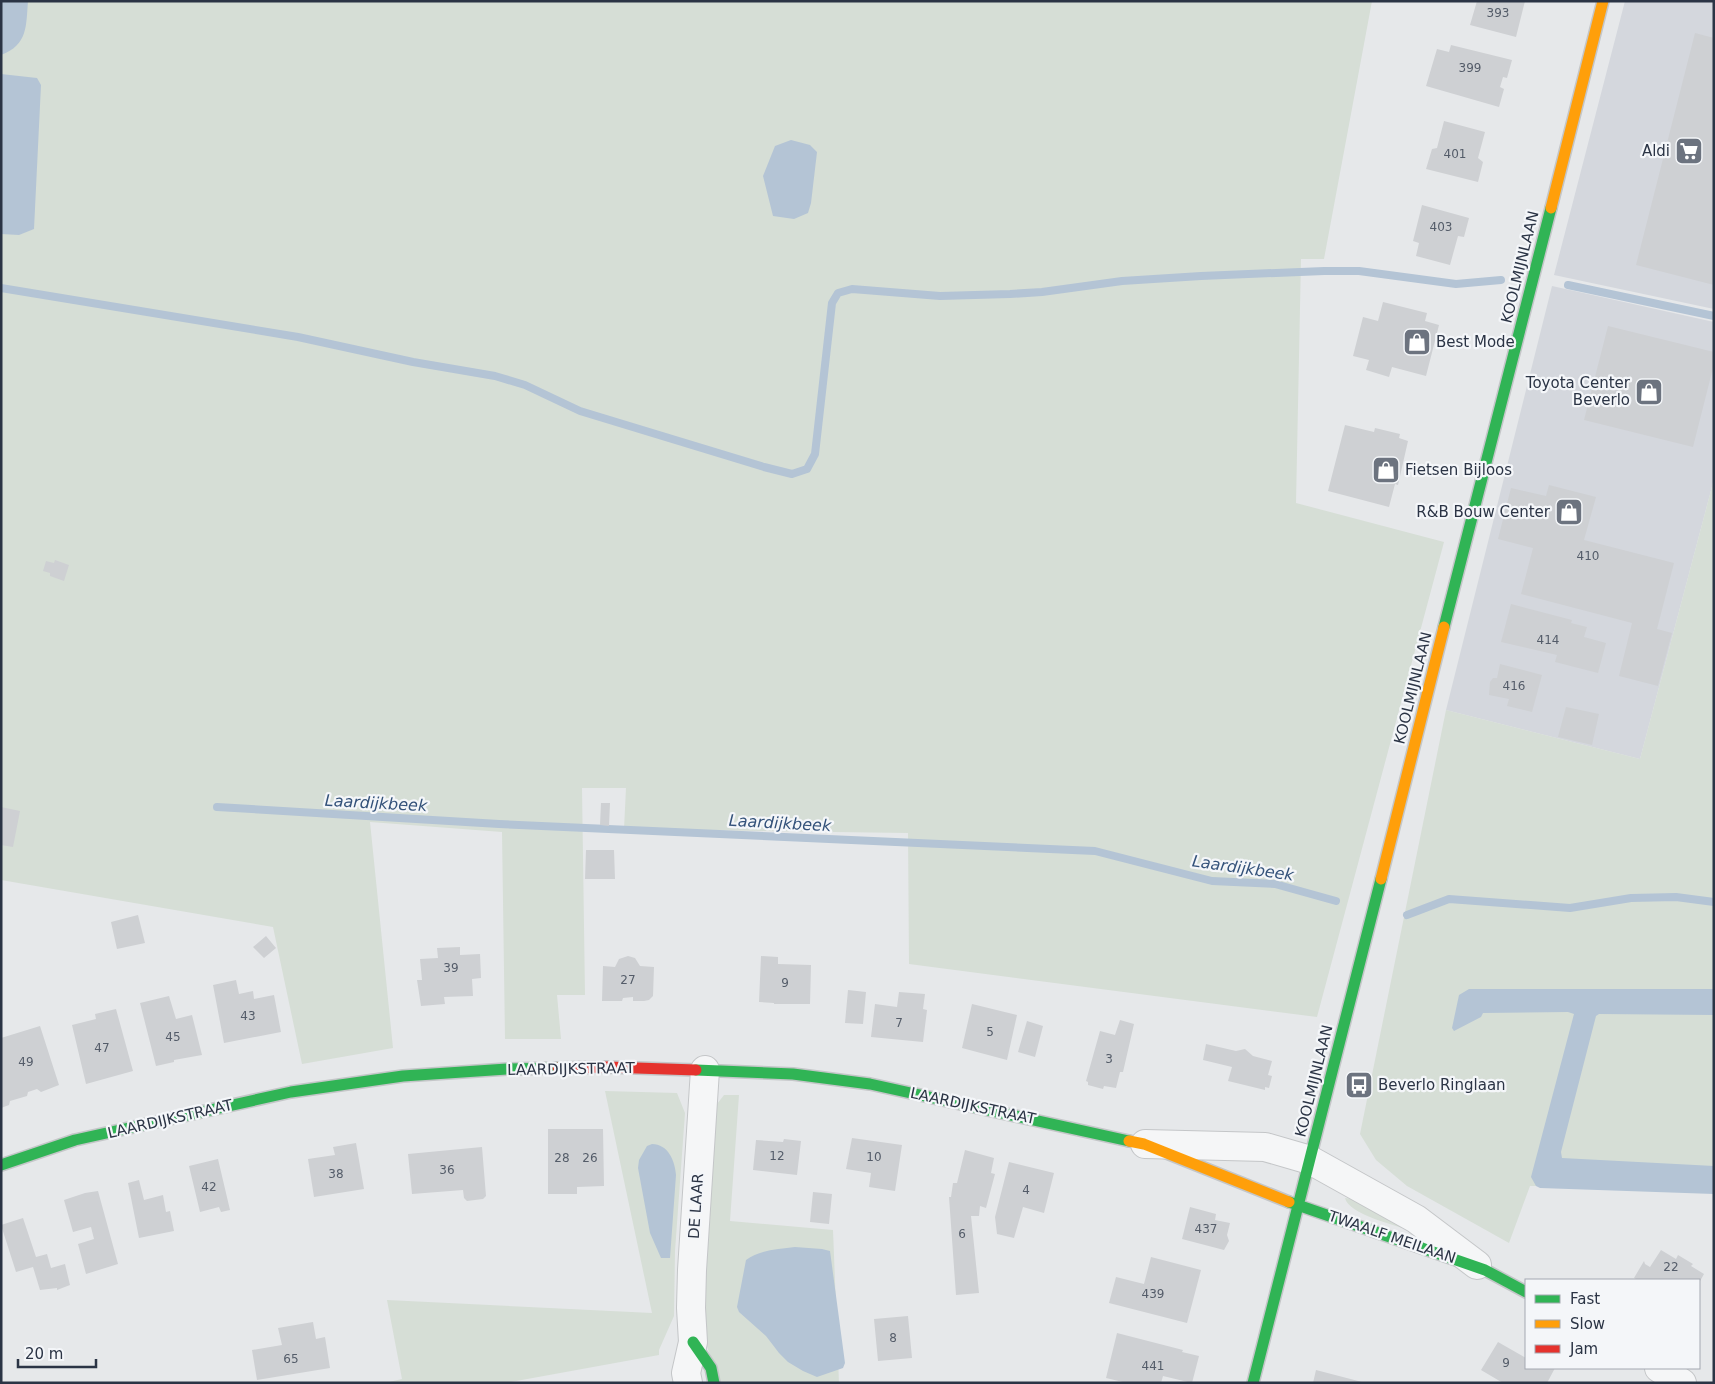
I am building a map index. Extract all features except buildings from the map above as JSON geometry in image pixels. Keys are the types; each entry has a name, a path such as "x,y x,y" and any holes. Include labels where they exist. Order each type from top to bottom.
{"street":[{"name":"KOOLMIJNLAAN","path":"1253,1383 1603,1"},
{"name":"LAARDIJKSTRAAT","path":"1,1165 75,1140 282,1094 403,1076 507,1069 606,1067 705,1070 793,1074 870,1084 1144,1144 1273,1197 1298,1205"},
{"name":"DE LAAR","path":"688,1383 686,1373 693,1342 691,1308 692,1270 705,1070"},
{"name":"LAARDIJKSTRAAT","path":"1144,1144 1265,1147 1310,1160"},
{"name":"TWAALF MEILAAN","path":"1310,1160 1416,1219 1485,1270 1525,1291"},
{"name":"TWAALF MEILAAN","path":"1298,1205 1485,1270"},
{"path":"693,1342 712,1368 714,1383"},
{"path":"1661,1369 1682,1383"}],"shaded area":[{"path":"1,1 1372,1 1324,259 1301,259 1296,503 1444,542 1317,1017 909,964 908,833 624,829 626,788 582,788 585,995 557,995 561,1039 505,1039 502,832 370,822 393,1048 302,1064 273,927 1,880"},
{"path":"1625,1 1714,1 1714,309 1554,275"},
{"path":"1552,286 1714,322 1714,479 1640,759 1446,710"},
{"path":"1714,479 1714,1186 1530,1186 1509,1243 1407,1186 1376,1160 1360,1134 1446,710 1640,759"},
{"path":"605,1091 677,1093 685,1113 675,1251 674,1316 659,1350 659,1355 505,1383 389,1382 402,1379 387,1300 652,1313"},
{"path":"724,1095 739,1095 730,1221 833,1230 839,1383 720,1383 705,1341 703,1305 715,1111 717,1104"},
{"path":"1345,1198 1359,1200 1413,1231 1385,1223 1364,1214 1348,1204"}],"water":[{"path":"1,1 28,1 26,26 21,40 10,51 1,55"},
{"path":"1,74 37,78 41,85 34,229 19,235 1,234"},
{"path":"791,140 810,145 817,152 811,203 808,213 794,219 773,216 763,176 775,146"},
{"path":"1469,989 1714,989 1714,1015 1599,1014 1596,1016 1561,1152 1562,1158 1714,1166 1714,1194 1540,1188 1536,1186 1531,1177 1574,1014 1568,1012 1483,1013 1481,1017 1454,1031 1452,1028 1459,995"},
{"path":"652,1144 662,1147 670,1154 676,1175 670,1258 661,1258 650,1233 638,1168 639,1160 647,1146"},
{"path":"795,1247 830,1251 845,1363 843,1368 817,1377 788,1362 766,1336 739,1312 737,1307 746,1260 763,1252"}],"waterway":[{"path":"1,288 298,337 413,362 495,376 525,385 580,411 792,474 807,469 815,454 832,303 838,293 852,289 940,296 1010,294 1042,292 1122,281 1324,271 1359,271 1456,284 1501,280"},
{"path":"1568,285 1714,316"},
{"name":"Laardijkbeek","path":"217,807 499,824 1095,851 1212,881 1275,884 1336,901"},
{"name":"Laardijkbeek","path":"1407,915 1449,899 1570,908 1631,898 1676,897 1714,902"}],"traffic: fast":[{"path":"1444,627 1551,208"},
{"path":"1253,1383 1381,879"},
{"path":"1,1165 75,1140 291,1092 403,1076 507,1069 558,1068"},
{"path":"696,1070 793,1074 870,1084 1129,1141"},
{"path":"1289,1202 1485,1270 1525,1291"},
{"path":"693,1342 711,1368 714,1383"}],"traffic: slow":[{"path":"1551,208 1603,1"},
{"path":"1381,879 1444,627"},
{"path":"1129,1141 1144,1144 1289,1202"}],"traffic: jam":[{"path":"558,1068 607,1067 696,1070"}],"place":[{"name":"Aldi","path":"1689,151"},
{"name":"Best Mode","path":"1417,342"},
{"name":"Toyota Center Beverlo","path":"1649,392"},
{"name":"Fietsen Bijloos","path":"1386,470"},
{"name":"R&B Bouw Center","path":"1569,512"},
{"name":"Beverlo Ringlaan","path":"1359,1085"}]}
